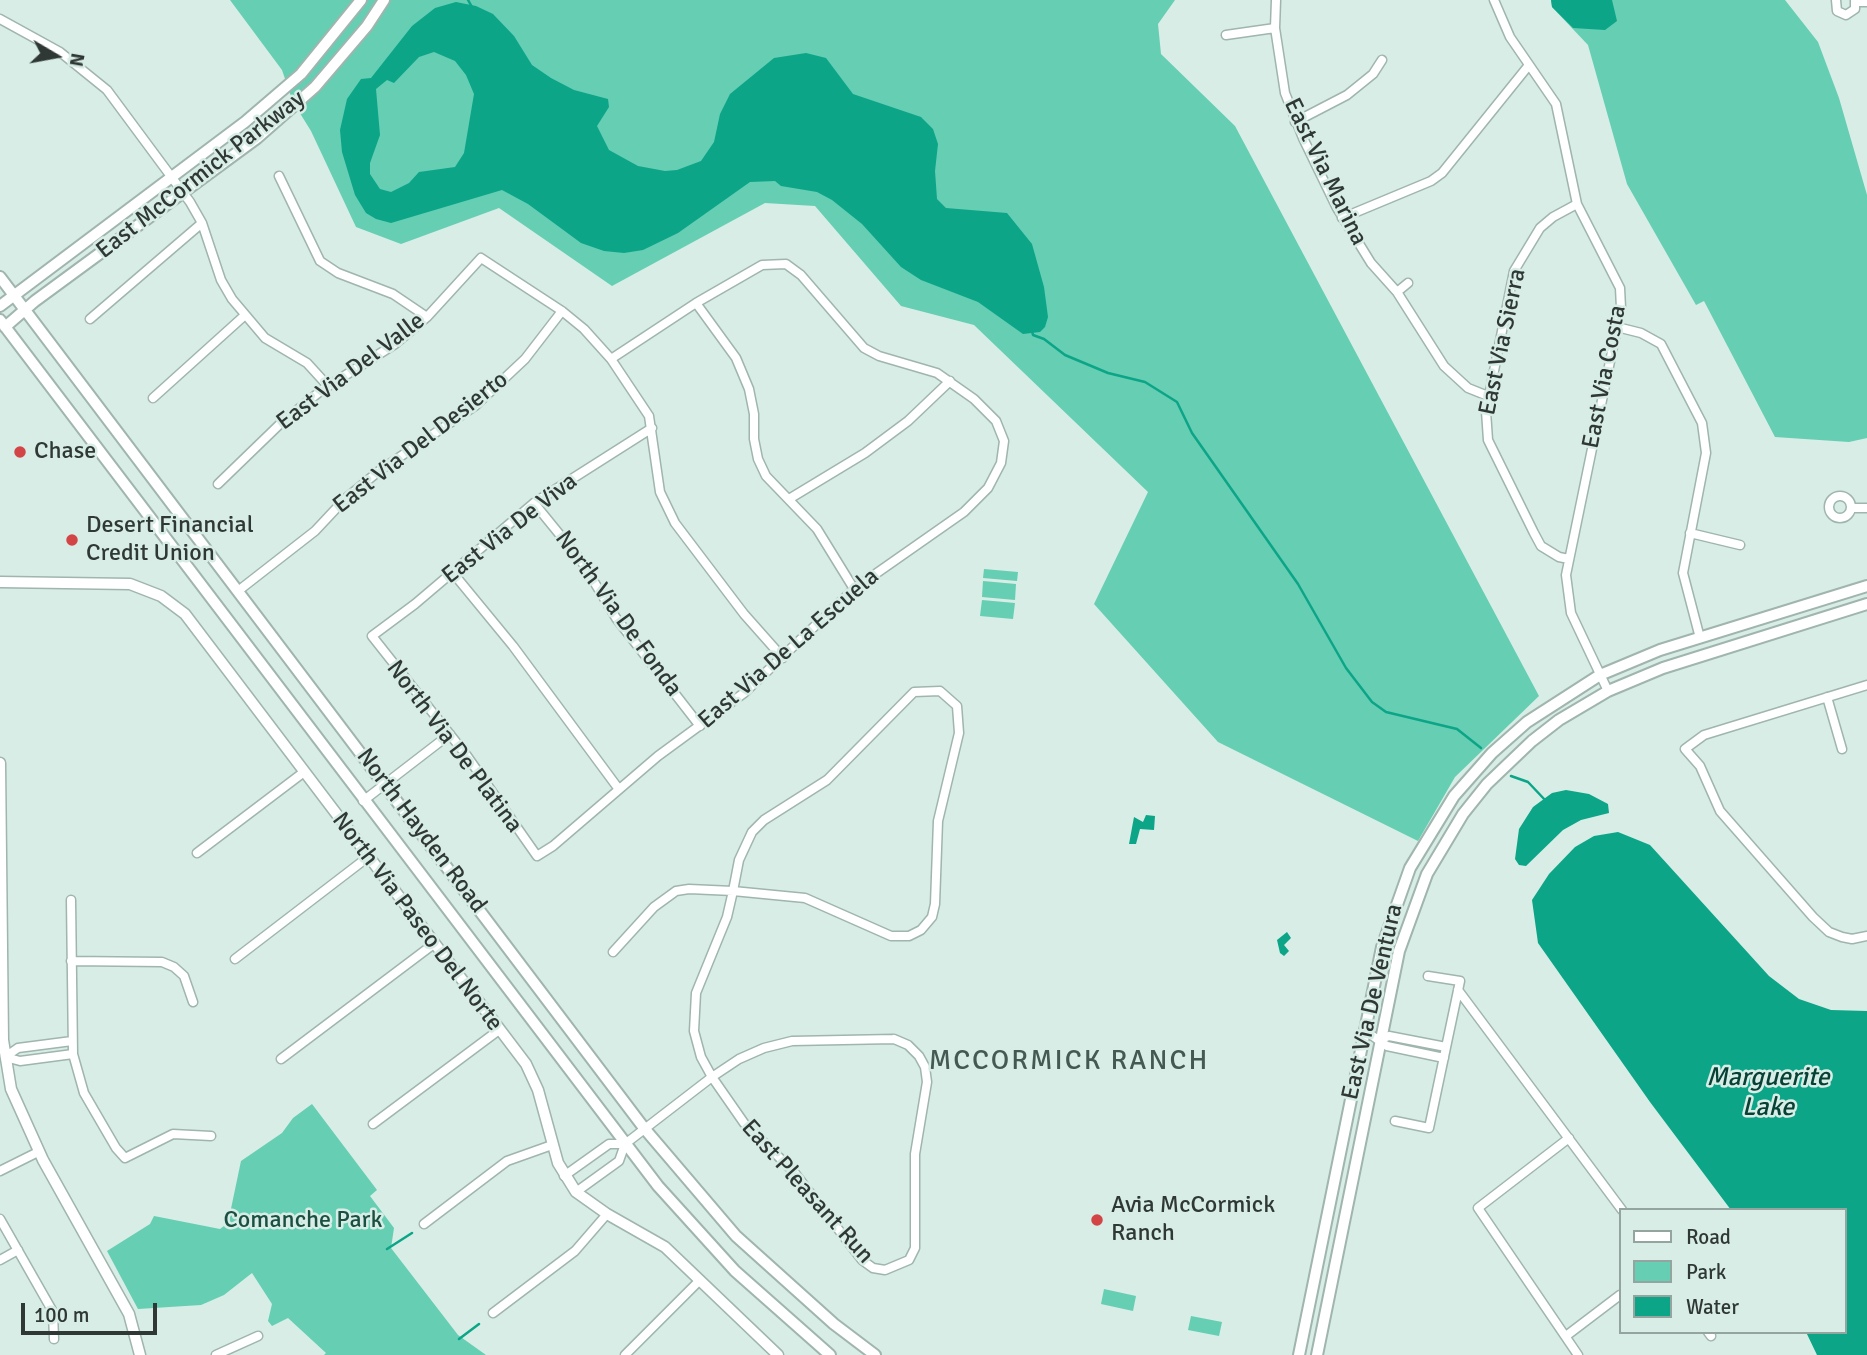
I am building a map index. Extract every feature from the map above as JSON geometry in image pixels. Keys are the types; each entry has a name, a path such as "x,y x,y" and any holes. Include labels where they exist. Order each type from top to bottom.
{"main road":[{"name":"East McCormick Parkway","path":"0,306 244,122 301,74 361,0"},
{"name":"East McCormick Parkway","path":"2,326 257,138 315,87 367,26 384,0"},
{"name":"North Hayden Road","path":"0,277 644,1128 736,1236 834,1324 875,1355"},
{"name":"North Hayden Road","path":"2,326 625,1144 695,1231 768,1303 830,1355"},
{"name":"East Via De Ventura","path":"1298,1355 1382,947 1410,868 1438,819 1467,780 1503,743 1546,708 1601,675 1700,638 1867,586"},
{"name":"East Via De Ventura","path":"1317,1355 1381,1039 1411,911 1432,865 1453,830 1487,785 1532,740 1572,711 1608,691 1664,668 1867,604"}],"street":[{"name":"East Via Marina","path":"1276,0 1275,28 1285,93 1342,218 1371,263 1397,292 1444,366 1468,388 1488,396"},
{"name":"East Via Costa","path":"1494,0 1510,37 1556,104 1577,204 1620,288 1617,327 1569,559 1566,594 1571,613 1608,691"},
{"path":"1836,0 1836,8 1843,15 1852,12 1855,1 1867,2"},
{"path":"0,19 60,52 107,90 184,193 202,223 221,280 244,316 265,338 307,363 328,386"},
{"path":"1226,35 1275,28"},
{"path":"1296,122 1347,95 1373,74 1382,60"},
{"path":"1342,218 1431,181 1442,173 1530,65"},
{"path":"279,176 320,261 338,273 393,294 428,317"},
{"name":"East Via Sierra","path":"1569,559 1552,554 1541,546 1510,486 1488,440 1488,396 1514,271 1540,228 1553,217 1577,204"},
{"path":"90,319 202,223"},
{"name":"East Via Del Valle","path":"218,484 281,424 328,386 395,344 428,317 481,258 562,312"},
{"path":"611,359 696,303 762,265 786,264 801,275 864,348 879,356 937,373 950,381 908,421 865,453 789,499"},
{"path":"1397,292 1408,283"},
{"path":"696,303 736,358 749,389 758,459 766,476 817,529 854,589"},
{"path":"562,312 584,329 611,359 643,403 652,428 660,492 675,523 744,614 783,658"},
{"name":"East Via Del Desierto","path":"238,591 315,531 345,499 379,471 475,406 525,359 562,312"},
{"path":"153,398 244,316"},
{"path":"1617,327 1641,333 1661,344 1702,423 1706,453 1683,573 1700,638"},
{"name":"East Via De La Escuela","path":"537,856 554,846 618,789 783,658 854,589 964,512 988,488 1001,463 1004,441 996,421 950,381"},
{"name":"East Via De Viva","path":"372,636 453,573 534,503 652,428"},
{"name":"North Via De Fonda","path":"534,503 582,562 616,618 700,726"},
{"path":"1851,508 1867,508"},
{"path":"1690,533 1740,545"},
{"path":"453,573 513,646 618,789"},
{"name":"North Via Paseo Del Norte","path":"0,582 130,584 169,600 185,614 435,943 533,1077 552,1145 564,1176 576,1192 607,1214 666,1248 778,1355"},
{"name":"North Via De Platina","path":"372,636 450,734 537,856"},
{"path":"1864,937 1842,937 1829,932 1813,917 1720,811 1700,766 1685,749 1704,735 1867,685"},
{"name":"East Pleasant Run","path":"576,1192 619,1161 625,1144 644,1128 712,1077 739,1059 764,1048 792,1041 885,1039 908,1045 925,1068 927,1082 915,1154 915,1248 909,1260 895,1269 885,1270 873,1268 862,1259 794,1172 744,1124 712,1077 697,1045 694,1012 700,979 722,929 733,891 743,845 764,820 827,780 914,692 931,690 949,696 957,706 961,722 938,821 935,904 932,917 921,930 909,936 891,936 805,898 733,891 676,891 654,906 612,952"},
{"path":"1826,697 1842,749"},
{"path":"363,801 450,734"},
{"path":"0,763 1,942 5,1057 11,1088 38,1152 129,1314 140,1355"},
{"path":"197,853 304,772"},
{"path":"235,959 368,857"},
{"path":"71,900 72,1041 73,1054 85,1093 125,1158 173,1134 211,1136"},
{"path":"281,1059 435,943"},
{"path":"71,961 162,962 174,967 184,976 193,1002"},
{"path":"1395,1121 1429,1128 1460,981 1428,976"},
{"path":"1458,990 1621,1208"},
{"path":"373,1124 499,1030"},
{"path":"1364,1030 1381,1039 1387,1046 1444,1058"},
{"path":"1381,1039 1389,1036 1446,1047"},
{"path":"5,1057 18,1048 72,1041"},
{"path":"5,1057 20,1061 73,1054"},
{"path":"1569,1138 1478,1208 1578,1355"},
{"name":"East Pleasant Run","path":"564,1176 609,1143 625,1144"},
{"path":"424,1224 508,1161 552,1145"},
{"path":"0,1171 38,1152"},
{"path":"493,1313 575,1251 607,1214"},
{"path":"0,1219 53,1312 54,1339"},
{"path":"0,1260 18,1250"},
{"path":"625,1355 700,1280"},
{"path":"1566,1336 1618,1297"},
{"path":"216,1355 258,1336"}],"green space":[{"path":"230,0 1175,0 1158,24 1161,54 1235,126 1539,696 1455,777 1418,841 1218,742 1094,604 1148,492 974,325 901,306 815,206 765,203 612,286 499,208 401,244 356,227 311,131 293,102 282,70"},
{"path":"1551,0 1785,0 1818,42 1839,98 1867,195 1867,438 1849,442 1775,437 1704,301 1696,305 1627,184 1588,45 1552,7"},
{"path":"984,569 1018,572 1017,581 983,578"},
{"path":"983,581 1016,584 1015,600 982,597"},
{"path":"982,600 1015,603 1013,619 980,616"},
{"name":"Comanche Park","path":"312,1104 377,1190 370,1196 394,1228 391,1248 458,1335 486,1355 324,1355 326,1353 288,1318 272,1326 268,1321 272,1304 252,1273 224,1295 201,1305 138,1309 107,1251 150,1224 154,1216 220,1229 228,1223 241,1161 282,1133 293,1118"},
{"path":"1104,1289 1136,1296 1133,1311 1101,1304"},
{"path":"1191,1316 1222,1322 1219,1336 1188,1330"}],"water":[{"path":"1551,0 1612,0 1617,21 1605,30 1573,28 1552,7"},
{"path":"456,2 476,6 493,14 514,36 532,65 574,90 608,99 609,107 597,126 609,150 638,166 665,171 677,170 701,161 714,142 720,114 730,94 774,58 806,53 826,58 853,94 921,117 933,129 938,144 935,171 937,199 946,208 1007,213 1032,244 1044,287 1048,317 1045,327 1040,332 1023,334 978,302 921,280 901,267 862,224 832,200 817,192 781,186 775,181 750,182 678,233 643,250 624,253 604,251 581,243 528,204 502,190 391,223 376,219 366,213 355,195 342,152 340,130 347,99 361,79 371,78 412,26 435,8","holes":["434,52 455,61 466,75 474,94 464,153 455,167 419,172 409,183 391,192 380,189 370,174 370,163 380,135 376,89 387,80 394,83 419,57"]},
{"path":"1566,790 1589,794 1608,804 1609,813 1581,820 1563,830 1526,866 1519,865 1515,859 1519,829 1533,807 1552,793"},
{"path":"1146,815 1155,816 1154,830 1140,829 1136,844 1129,844 1134,817 1143,822"},
{"name":"Marguerite Lake","path":"1618,832 1650,845 1769,976 1799,999 1831,1010 1867,1011 1867,1355 1817,1355 1807,1334 1846,1334 1846,1208 1730,1208 1650,1102 1538,943 1532,900 1549,874 1575,847 1594,836"},
{"path":"1287,932 1291,938 1284,945 1289,951 1284,956 1280,953 1277,940"}],"waterway":[{"path":"468,0 472,7"},
{"path":"1032,331 1033,335 1044,339 1065,355 1108,373 1145,382 1177,402 1192,433 1298,584 1346,668 1372,702 1386,712 1457,729 1481,748"},
{"path":"1511,776 1528,782 1546,801"},
{"path":"387,1249 412,1233"},
{"path":"459,1339 479,1324"}],"place":[{"name":"Chase","path":"20,452"},
{"name":"Desert Financial Credit Union","path":"72,540"},
{"name":"Avia McCormick Ranch","path":"1097,1220"}],"district":[{"name":"MCCORMICK RANCH","path":"1069,1062"}]}
